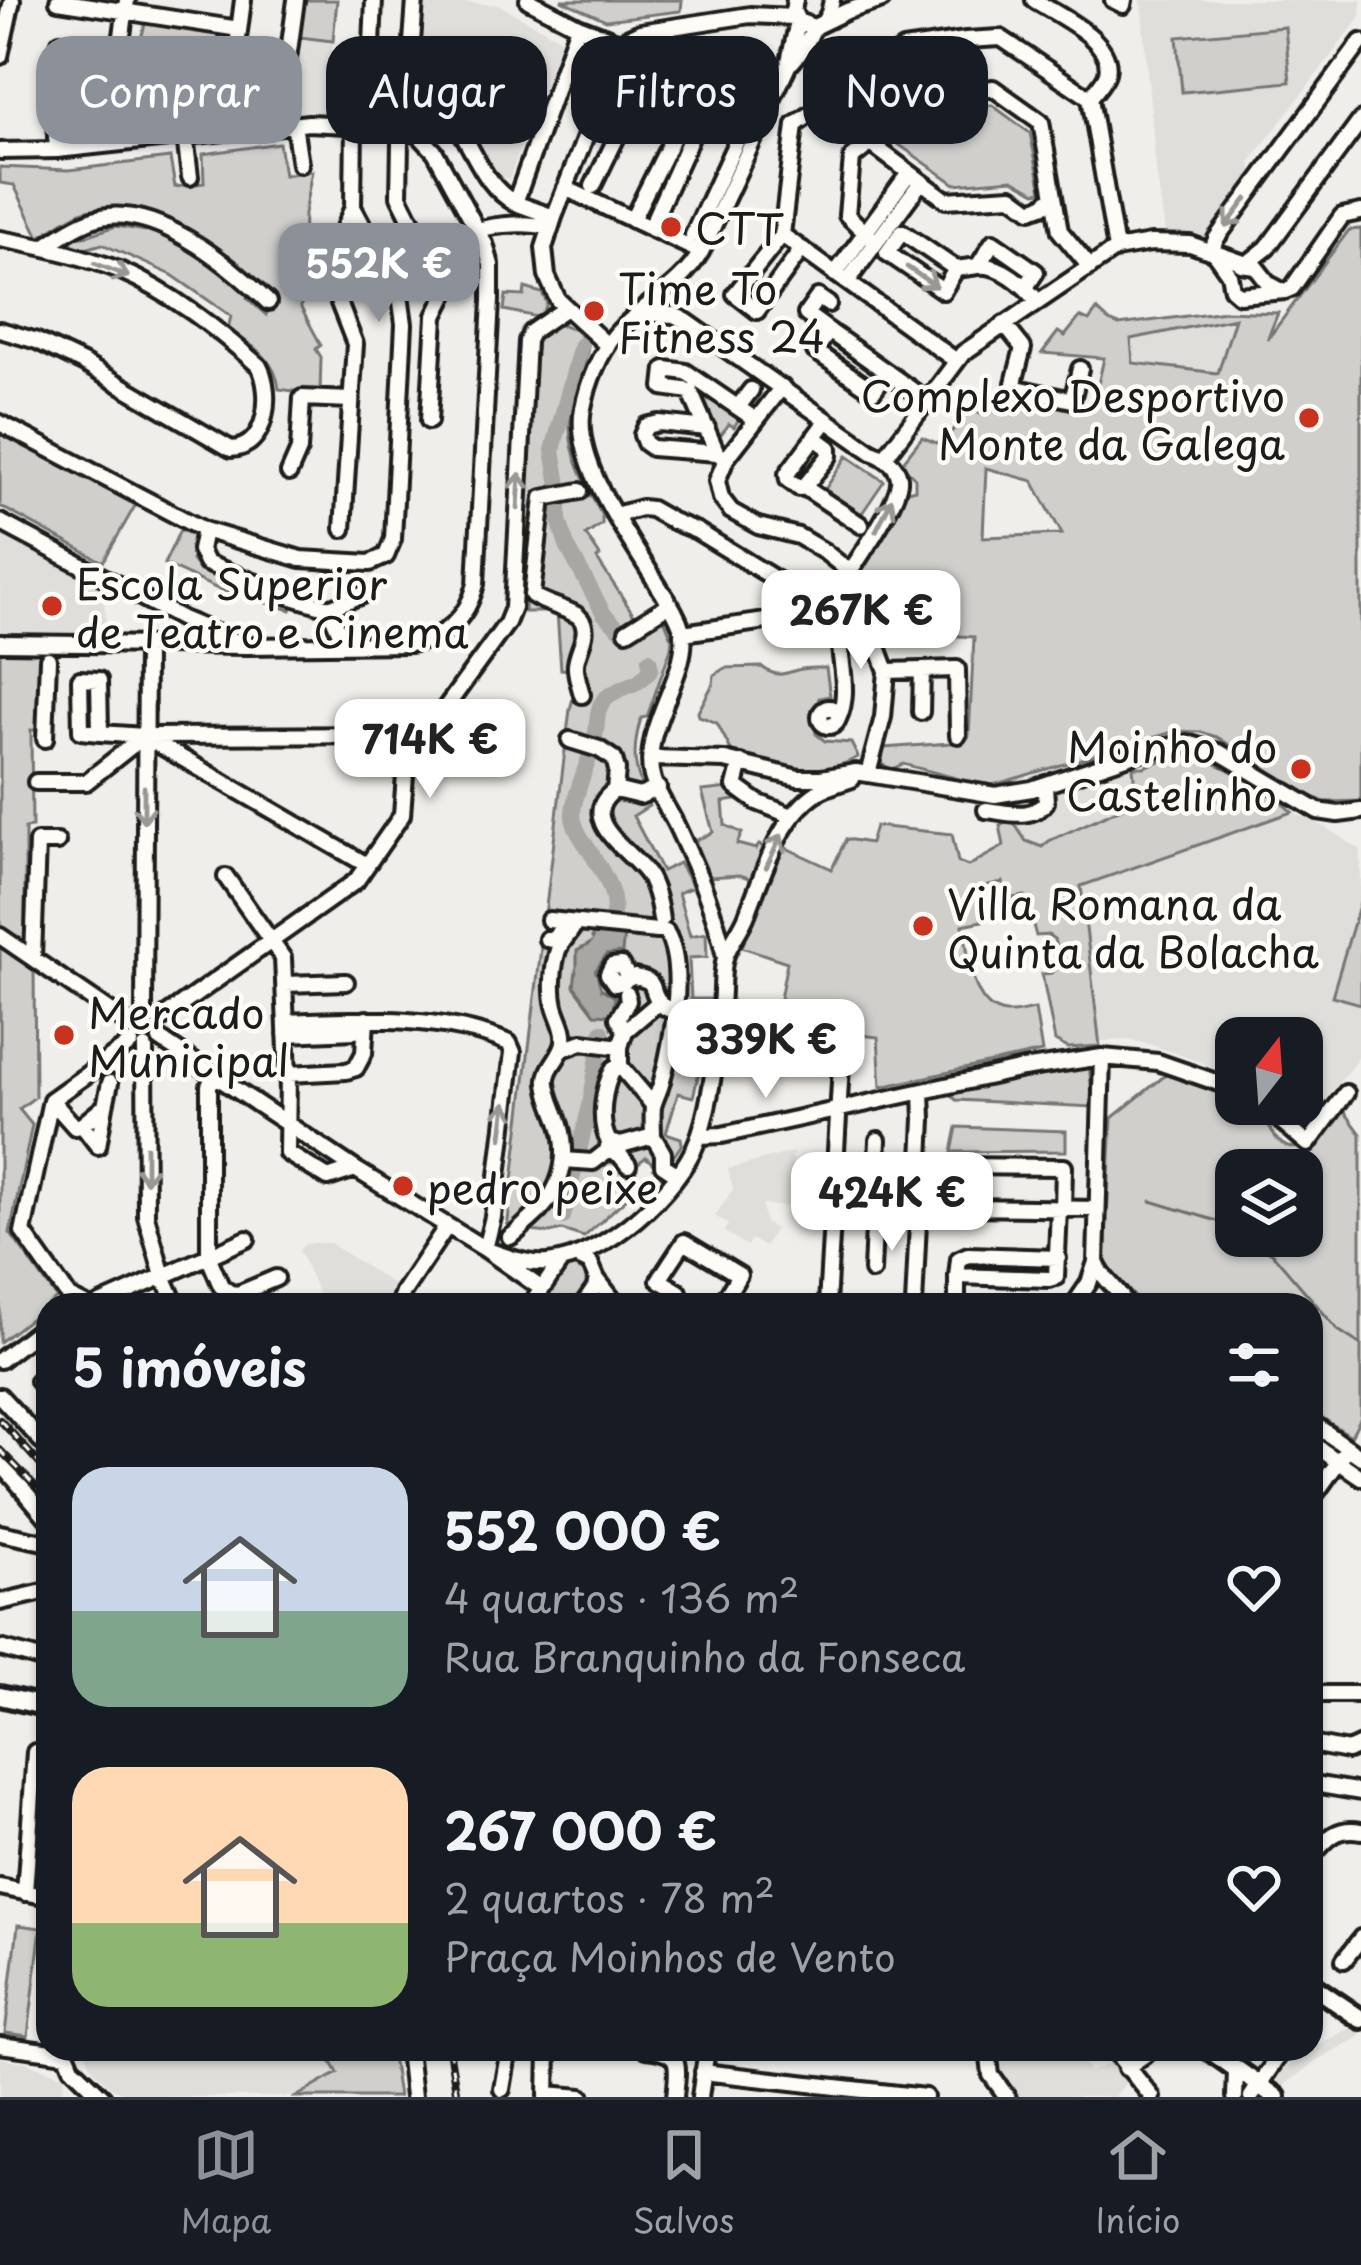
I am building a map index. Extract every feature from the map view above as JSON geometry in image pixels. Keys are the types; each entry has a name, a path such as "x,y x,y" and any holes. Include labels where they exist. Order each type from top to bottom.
{"main road":[{"path":"0,1696 36,1704"},
{"path":"0,1707 36,1715"},
{"path":"1323,1999 1361,2020"},
{"path":"1223,2061 1255,2091 1276,2097"}],"street":[{"path":"0,56 12,0"},
{"path":"238,36 243,0"},
{"path":"293,36 296,0"},
{"path":"372,36 374,0"},
{"path":"415,0 411,92 449,113 499,194 552,222"},
{"path":"528,0 604,36"},
{"path":"631,36 749,15 791,0 796,19 788,66 779,86"},
{"path":"749,15 796,19 847,11 876,0"},
{"path":"1034,0 1054,5 1099,42 1106,56 1107,75 1090,98 1116,249"},
{"path":"1114,0 1123,4 1124,0"},
{"path":"58,1 126,5 239,29"},
{"path":"122,36 126,5"},
{"path":"788,66 825,12"},
{"path":"514,203 578,26"},
{"path":"802,249 757,311 735,294 782,235 795,125 903,50 1001,38 1090,98"},
{"path":"1212,250 1361,42"},
{"path":"485,1250 548,1263 584,1252 619,1233 678,1175 700,1136 720,1017 725,957 710,897 653,779 655,730 684,650 683,633 615,515 586,457 581,435 586,396 608,345 681,280 701,252 757,97 754,89 673,51 658,52 593,186"},
{"path":"632,220 699,85 712,91 650,228"},
{"path":"988,89 1041,122 1060,231"},
{"path":"779,119 795,125"},
{"path":"1253,268 1361,120"},
{"path":"57,144 57,150"},
{"path":"0,151 112,144"},
{"path":"186,144 190,177"},
{"path":"294,144 301,164"},
{"path":"343,529 355,344 335,282 338,238 353,207 354,144"},
{"path":"400,144 399,196 447,292 435,316 429,421"},
{"path":"0,644 409,644 436,638 455,624 472,599 478,570 491,265 482,237 428,144"},
{"path":"582,144 552,222 544,264 554,293 608,345"},
{"path":"692,235 713,209 749,144"},
{"path":"869,144 852,158 847,215 870,238"},
{"path":"871,144 946,200 1012,196 1060,231 1090,267"},
{"path":"915,177 887,253 943,290 956,269"},
{"path":"841,278 915,177"},
{"path":"565,188 701,252"},
{"path":"1031,210 1052,199"},
{"path":"0,423 204,530 292,557 356,563 381,560 393,539 403,312 400,296 353,207"},
{"path":"1253,268 1234,267 1228,281 1234,292 1244,296 1292,288 1342,216 1361,212"},
{"path":"44,247 96,218 137,218 196,245 239,274 268,302"},
{"path":"482,237 491,226 552,222"},
{"path":"870,238 897,227"},
{"path":"897,227 956,269 989,265 1026,287 1038,302"},
{"path":"782,235 955,360"},
{"path":"0,238 119,271 188,308 259,366 266,379 268,396 256,436 240,450 222,446 83,363 0,330"},
{"path":"978,266 993,242 1036,272 1026,287"},
{"path":"885,458 955,360 1116,249 1151,243 1190,244 1253,268 1269,284 1285,291"},
{"path":"1212,250 1229,274"},
{"path":"1253,268 1260,286 1253,294"},
{"path":"681,280 686,321"},
{"path":"828,304 818,297 806,314 926,400"},
{"path":"100,733 408,735 430,729 513,608 527,341 531,332 566,308"},
{"path":"641,313 674,315 686,321 895,467 899,485 850,572"},
{"path":"584,321 623,327"},
{"path":"1004,324 1023,348 1014,383 1017,388 1072,400 1080,369"},
{"path":"829,331 814,351 873,391 886,372"},
{"path":"721,456 690,391 663,387 665,369 686,372 756,420"},
{"path":"782,387 721,456 717,481 731,511 758,526 798,536 850,572 886,671 884,717 868,774"},
{"path":"738,407 751,390"},
{"path":"290,473 299,450 302,398 351,400"},
{"path":"814,437 829,448 829,456 805,487 799,488 787,474 814,437 826,421"},
{"path":"706,428 659,423 646,426 642,435 652,448 721,456"},
{"path":"805,487 861,525"},
{"path":"565,494 543,498 540,504 532,595 577,615 584,625 575,663 582,695"},
{"path":"615,515 646,508 698,531 831,618"},
{"path":"0,522 162,608 247,646"},
{"path":"204,530 200,550 206,563 329,608 362,595"},
{"path":"627,631 670,604"},
{"path":"683,633 831,618 863,607"},
{"path":"329,608 341,644"},
{"path":"144,1010 146,646"},
{"path":"838,718 845,690 840,646"},
{"path":"45,739 48,659"},
{"path":"886,671 957,669 958,735"},
{"path":"921,712 922,670"},
{"path":"161,1019 351,886 402,815 408,735"},
{"path":"36,782 86,782 144,736"},
{"path":"144,736 368,865"},
{"path":"570,740 614,759 615,790"},
{"path":"652,758 741,763 822,784 868,774 985,795 1045,785 1141,752 1187,743 1219,752 1318,811 1361,811"},
{"path":"741,763 735,786 761,804 793,816"},
{"path":"725,957 793,816 822,784"},
{"path":"986,810 1038,812 1046,802 1045,785"},
{"path":"658,788 640,796 615,790 602,807 604,828 648,876 658,897 661,928 672,941 675,1010 662,1085 653,1105 653,1136 663,1153 663,1165 678,1175"},
{"path":"33,958 37,842 57,842"},
{"path":"226,877 283,958 287,1153 328,1178 355,1169"},
{"path":"549,920 661,928"},
{"path":"510,1237 549,1200 571,1161 547,1074 565,1038 555,1006 556,968 558,950 573,927 560,928 554,940 547,939"},
{"path":"0,936 127,1022"},
{"path":"625,1031 618,1018 628,1001 626,988 610,981 612,966 621,965 628,976 646,978 666,1009 720,1017"},
{"path":"285,984 346,982"},
{"path":"562,1049 600,1045 659,1002"},
{"path":"160,1040 164,1030 154,1012 144,1010 127,1022 126,1033 138,1045 146,1216 171,1293"},
{"path":"286,1028 366,1019 460,1028 511,1045 496,1193 485,1250"},
{"path":"288,1074 356,1068 364,1053 366,1019"},
{"path":"562,1025 600,1045 653,1105"},
{"path":"51,1100 104,1073 138,1045 160,1040 542,1289"},
{"path":"828,1293 842,1048"},
{"path":"700,1136 1102,1057 1158,1062 1215,1082"},
{"path":"1082,1293 1096,1262 1102,1057"},
{"path":"617,1152 602,1129 608,1080 620,1066"},
{"path":"82,1125 98,1146 105,1106 104,1073"},
{"path":"214,1075 209,1086 209,1258 229,1293"},
{"path":"914,1293 922,1093"},
{"path":"1323,1124 1346,1093"},
{"path":"51,1100 75,1127 105,1106"},
{"path":"51,1100 23,1232 63,1293"},
{"path":"1286,1125 1308,1144 1322,1125"},
{"path":"571,1161 593,1162 653,1136"},
{"path":"872,1271 883,1205 878,1141"},
{"path":"950,1202 953,1166 1064,1168 1056,1277 958,1276 957,1293"},
{"path":"940,1181 950,1202"},
{"path":"914,1206 950,1202 1096,1210"},
{"path":"405,1293 447,1226"},
{"path":"590,1293 619,1233"},
{"path":"125,1293 247,1239"},
{"path":"679,1292 659,1280 684,1242 739,1275 728,1293"},
{"path":"539,1293 558,1263 568,1257 587,1260 608,1293"},
{"path":"1096,1262 1118,1293"},
{"path":"240,1293 276,1278"},
{"path":"1088,1293 1100,1285 1114,1293"},
{"path":"0,1360 36,1332"},
{"path":"0,1396 36,1435"},
{"path":"1323,1430 1354,1452 1338,1462 1323,1483"},
{"path":"1323,1451 1361,1478"},
{"path":"0,1462 36,1505"},
{"path":"0,1533 36,1540"},
{"path":"0,1603 36,1594"},
{"path":"0,1648 36,1658"},
{"path":"1323,1694 1361,1694"},
{"path":"1323,1746 1348,1751 1361,1745"},
{"path":"25,1893 36,1752"},
{"path":"1323,1785 1361,1792"},
{"path":"1323,1844 1345,1829 1361,1831"},
{"path":"0,1887 36,1895"},
{"path":"1344,1960 1361,1938"},
{"path":"0,2045 36,2049"},
{"path":"70,2061 103,2097"},
{"path":"409,2061 413,2097"},
{"path":"502,2089 507,2061"},
{"path":"548,2061 547,2095 582,2097"},
{"path":"675,2061 675,2097"},
{"path":"700,2097 705,2061"},
{"path":"989,2061 991,2075 1007,2097"},
{"path":"1121,2061 1152,2097"},
{"path":"1126,2068 1136,2061"},
{"path":"1255,2091 1275,2061"},
{"path":"1235,2097 1236,2071"},
{"path":"703,2072 925,2097"},
{"path":"1125,2097 1137,2082"}],"shaded area":[{"path":"305,0 337,0 333,36 326,36 326,40 299,36"},
{"path":"415,0 499,5 561,39 547,77 547,36 413,36"},
{"path":"561,0 682,0 681,11 606,20"},
{"path":"1141,0 1361,0 1361,16 1250,162 1255,181 1209,237 1165,232"},
{"path":"147,17 220,31 219,36 142,36"},
{"path":"1285,27 1290,82 1182,92 1177,37"},
{"path":"302,37 326,40 325,116 302,114"},
{"path":"988,105 1030,133 1042,191 1013,179 955,184 898,144 988,144"},
{"path":"279,144 284,175 312,171 303,248 317,251 316,265 304,265 301,308 321,345 316,349 321,357 320,395 279,389 268,361 228,329 231,316 172,275 102,244 85,249 69,239 116,226 148,229 220,267 250,293 247,298 266,315 274,297 212,247 163,219 112,207 81,212 39,237 14,185 0,183 0,167 69,170 170,158 175,187 204,183 203,154"},
{"path":"468,144 522,144 509,179 483,171"},
{"path":"1361,229 1361,801 1324,802 1217,737 1200,732 1176,731 993,785 903,764 892,769 881,764 884,748 964,742 969,736 974,637 881,631 856,581 857,570 885,534 907,491 915,489 915,478 901,464 922,437 941,445 970,409 981,414 1002,388 1092,411 1104,358 1042,353 1058,332 1065,336 1080,317 1089,321 1097,310 1119,325 1225,311 1278,313 1267,340 1349,230","holes":["1235,318 1218,373 1133,363 1131,339","986,468 1033,481 1062,534 983,537"]},
{"path":"525,288 542,293 547,303 543,314 504,310 506,295 524,296"},
{"path":"1237,318 1218,373 1133,364 1130,339"},
{"path":"563,325 576,330 588,347 570,420 577,463 602,516 602,524 586,535 638,621 663,616 672,638 636,743 640,783 649,806 633,816 662,871 679,863 693,887 678,893 690,936 706,933 707,957 689,958 691,999 709,999 705,1027 688,1025 682,1069 699,1072 693,1097 678,1093 666,1133 681,1138 682,1144 659,1170 646,1157 632,1168 643,1183 584,1237 562,1230 507,1229 574,695 572,670 561,669 557,612 525,612 529,433 537,334"},
{"path":"702,393 739,419 719,437 700,397"},
{"path":"0,434 139,499 103,562 0,506"},
{"path":"847,456 884,481 860,516 824,491"},
{"name":"Escola Superior de Teatro e Cinema","path":"0,528 101,577 108,636 0,634"},
{"path":"180,530 195,535 192,560 200,571 294,602 291,610 220,590 164,564"},
{"path":"0,652 40,652 40,730 31,730 32,827 25,828 25,958 34,964 35,1097 19,1109 32,1125 10,1233 53,1293 36,1293 36,1314 0,1342"},
{"path":"762,667 779,674 826,668 830,696 819,698 813,716 816,734 825,741 851,743 858,757 812,769 732,752 717,723 698,712 714,675 725,668"},
{"path":"1176,755 1206,760 1238,774 1292,812 1081,886 1100,1046 1068,1048 1055,1041 1042,974 1060,965 1054,939 1036,936 1025,896 1007,899 1003,882 975,888 982,921 963,925 970,964 978,991 994,1009 1010,1013 1035,1009 1042,1052 881,1087 878,1037 775,1025 787,962 742,947 784,847 832,869 846,839 870,843 875,826 952,834 958,862 968,866 1004,846 1000,825 1005,822 1014,823 1026,841 1042,847 1136,801 1133,767"},
{"path":"1133,767 1137,801 1042,847 1026,841 1014,823 1016,802"},
{"path":"729,788 742,799 723,802 725,825 742,833 737,844 769,850 758,881 740,875 708,877 695,841 713,832 702,791"},
{"path":"1292,812 1325,827 1361,850 1361,1054 1323,1104 1323,1017 1215,1017 1215,1070 1149,1044 1100,1041 1081,885"},
{"path":"1361,899 1361,1004 1332,996"},
{"path":"593,928 624,933 622,953 606,955 596,970 577,967 577,951 593,942 604,953 592,938"},
{"path":"576,970 597,973 600,987 589,997 602,989 615,997 612,1015 595,1014 574,986"},
{"path":"1089,1063 1093,1107 956,1100 949,1092"},
{"path":"1167,1074 1215,1089 1215,1125 1268,1125 1281,1143 1292,1148 1310,1147 1342,1108 1361,1134 1361,1417 1351,1436 1323,1418 1323,1293 1131,1293 1105,1260 1112,1118"},
{"path":"957,1127 1066,1131 1066,1151 952,1152"},
{"path":"793,1152 790,1207 762,1205 765,1223 775,1229 764,1247 751,1239 747,1246 724,1232 728,1224 715,1216 733,1189 728,1169"},
{"path":"330,1243 400,1289 396,1293 318,1293 299,1250 304,1245"},
{"path":"572,1266 586,1273 581,1293 549,1293"},
{"path":"18,1925 36,1927 28,2036 5,2033"},
{"path":"1361,2022 1361,2036 1323,2057 1323,2042"},
{"path":"0,2058 65,2076 62,2097 0,2097"},
{"path":"89,2061 330,2061 350,2097 130,2097"},
{"path":"331,2061 393,2061 398,2097 296,2097 338,2073"},
{"path":"996,2061 1083,2061 1090,2071 1112,2063 1128,2080 1115,2097 1012,2097 998,2076"},
{"path":"1296,2061 1316,2061 1270,2097 1252,2097"}],"waterway":[{"path":"581,345 553,450 559,520 567,546 604,614 622,631"},
{"path":"592,991 585,969 606,934 614,908 607,881 575,825 575,802 600,705 642,679 651,668 649,660"},
{"path":"563,1217 602,1032"},
{"path":"1151,1201 1215,1220"},
{"path":"1275,1257 1306,1293"},
{"path":"1323,1312 1361,1345"}],"tunnel":[{"path":"837,628 840,646"},
{"path":"890,1205 909,1206"}],"railway":[{"path":"0,1420 36,1460"},
{"path":"0,1450 36,1487"},
{"path":"451,2061 457,2097"}],"place":[{"name":"CTT","path":"671,227"},
{"name":"Time To Fitness 24","path":"594,311"},
{"name":"Complexo Desportivo Monte da Galega","path":"1309,418"},
{"name":"Escola Superior de Teatro e Cinema","path":"52,606"},
{"name":"Moinho do Castelinho","path":"1301,769"},
{"name":"Villa Romana da Quinta da Bolacha","path":"923,926"},
{"name":"Mercado Municipal","path":"64,1035"},
{"name":"pedro peixe","path":"403,1186"}]}
